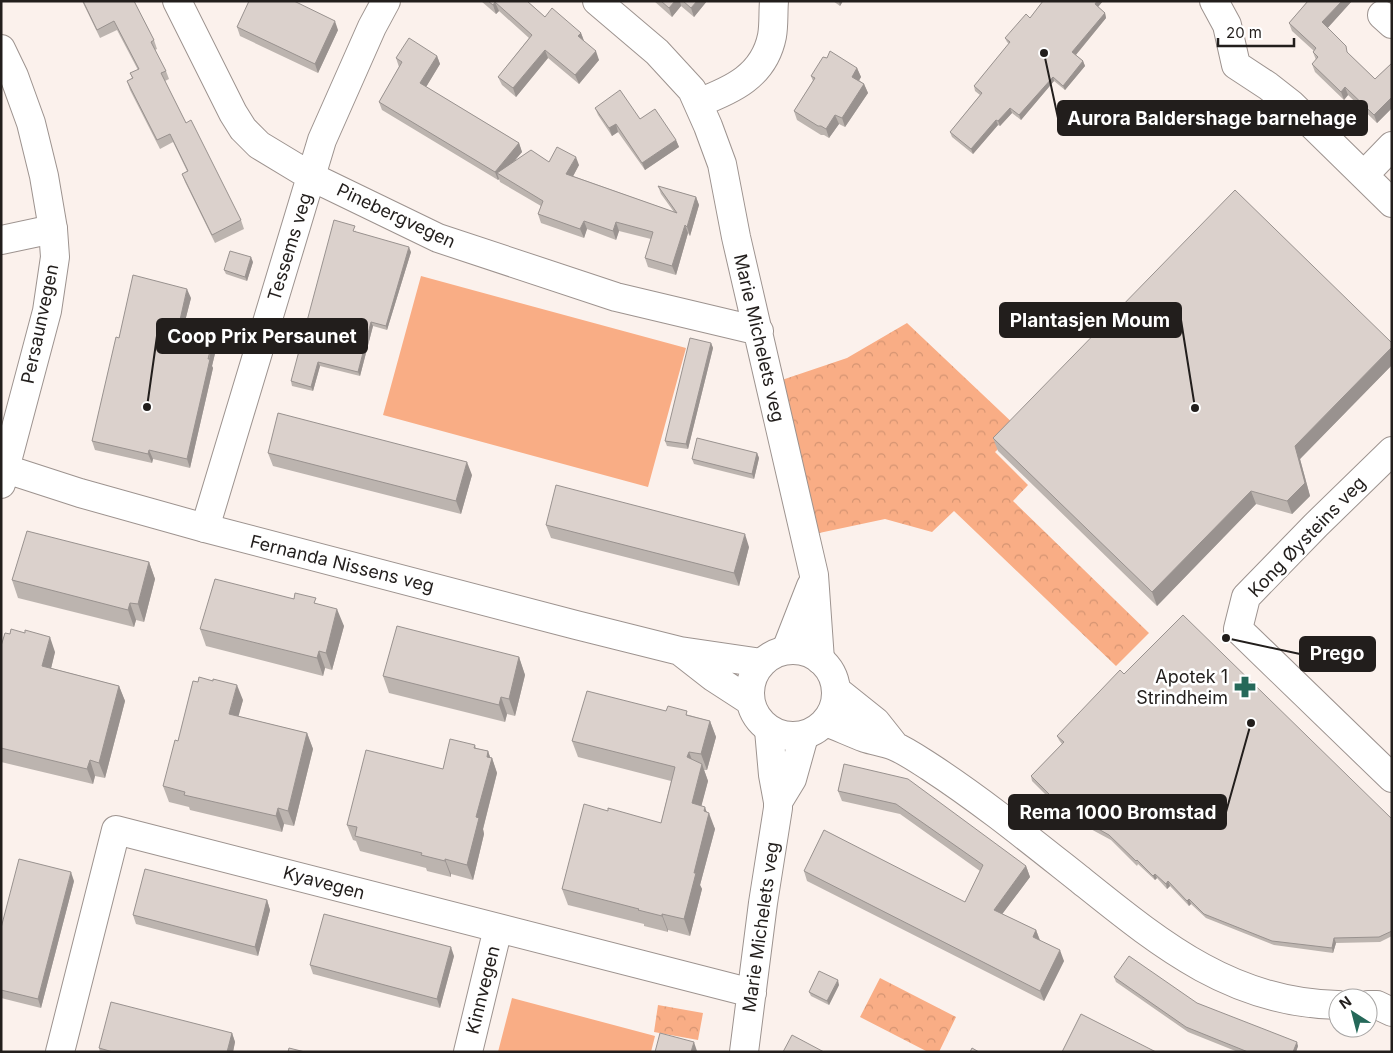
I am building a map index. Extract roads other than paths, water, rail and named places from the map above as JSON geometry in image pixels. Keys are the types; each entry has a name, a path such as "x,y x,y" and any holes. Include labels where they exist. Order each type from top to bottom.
{"street":[{"name":"Pinebergvegen","path":"177,1 233,114 243,129 259,145 312,177 438,238 616,297 759,331"},
{"name":"Tessems veg","path":"205,528 322,140 372,27 386,1"},
{"name":"Marie Michelets veg","path":"597,1 657,52 692,90 722,164 736,236 814,575 820,660"},
{"path":"698,103 725,93 752,74 765,59 772,35 774,1"},
{"path":"1214,1 1227,25 1236,65 1291,104 1392,203"},
{"name":"Persaunvegen","path":"1,49 14,76 31,123 44,176 53,229 55,257 48,304 4,477"},
{"path":"1364,175 1392,146"},
{"path":"1,240 53,229"},
{"name":"Kong Øysteins veg","path":"1392,451 1246,597 1238,629 1392,778"},
{"name":"Fernanda Nissens veg","path":"4,477 80,493 205,528 680,651 762,663"},
{"path":"786,650 814,575"},
{"path":"786,650 810,653 820,660 834,678 836,701 832,712 815,729 792,737 780,735 769,730 760,722 750,701 750,688 754,674 762,663 773,655 786,650"},
{"name":"Fernanda Nissens veg","path":"680,651 713,677 750,701"},
{"path":"836,690 876,722 895,746"},
{"name":"Marie Michelets veg","path":"778,802 792,779 815,729"},
{"path":"815,729 865,738 895,746 928,766 963,789 1029,839 1142,930 1178,954 1238,985 1298,1001 1328,1004"},
{"name":"Marie Michelets veg","path":"744,1052 778,802 772,775 769,730"},
{"name":"Kyavegen","path":"60,1052 116,830 752,993"},
{"name":"Kinnvegen","path":"468,1052 498,928"}],"place":[{"name":"Aurora Baldershage barnehage","path":"1044,53"},
{"name":"Coop Prix Persaunet","path":"147,407"},
{"name":"Plantasjen Moum","path":"1195,408"},
{"name":"Prego","path":"1226,638"},
{"name":"Apotek 1 Strindheim","path":"1245,687"},
{"name":"Rema 1000 Bromstad","path":"1251,723"}]}
